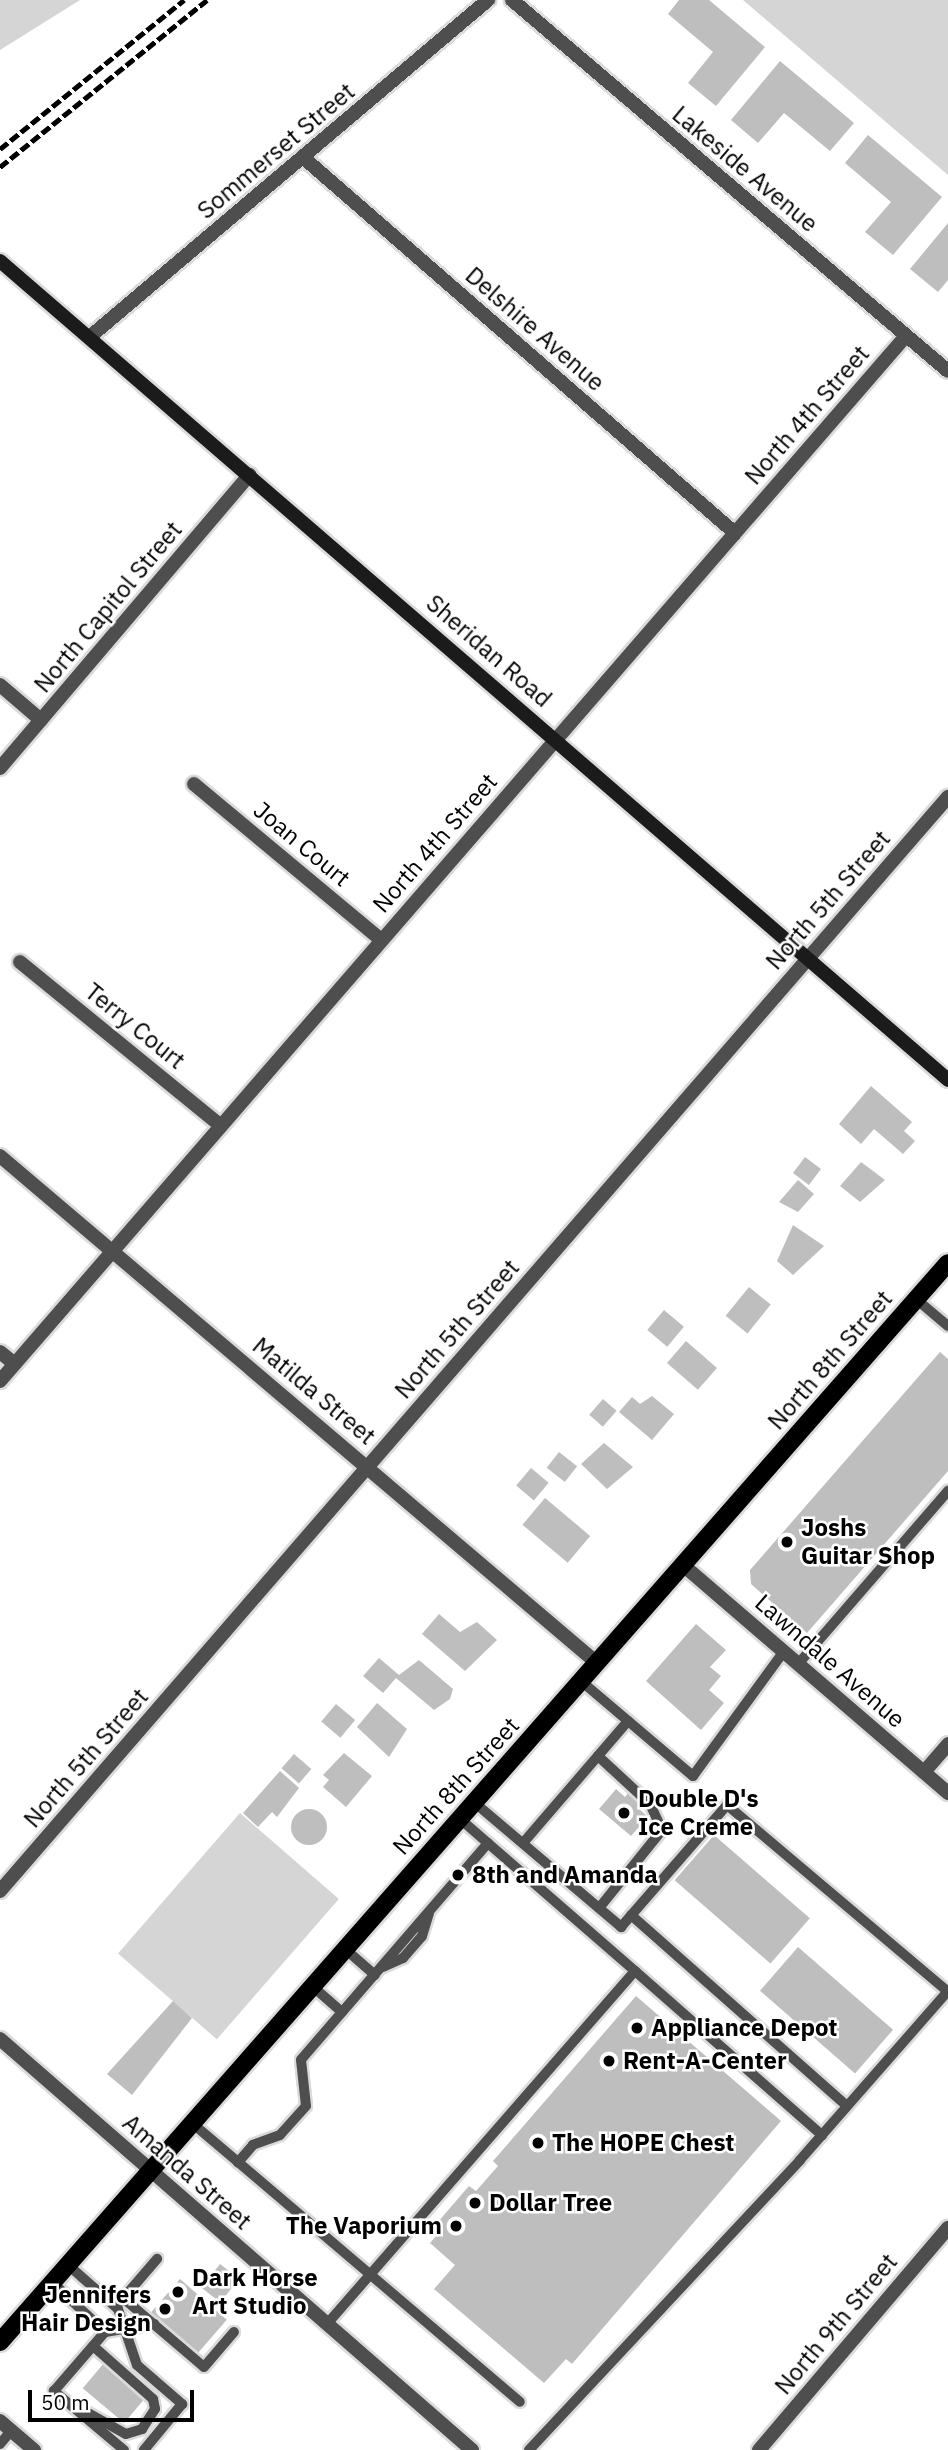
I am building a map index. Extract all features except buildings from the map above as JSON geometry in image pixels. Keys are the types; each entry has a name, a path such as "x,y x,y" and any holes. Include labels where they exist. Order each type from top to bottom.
{"main road":[{"name":"Sheridan Road","path":"0,259 92,335 249,475 948,1080"},
{"name":"North 8th Street","path":"0,2342 948,1263"}],"street":[{"name":"Sommerset Street","path":"92,335 305,159 488,0"},
{"name":"Lakeside Avenue","path":"512,0 948,371"},
{"name":"Delshire Avenue","path":"305,159 734,533"},
{"name":"North 4th Street","path":"0,1381 906,336"},
{"name":"North Capitol Street","path":"0,768 249,475"},
{"path":"0,685 41,720"},
{"name":"Joan Court","path":"194,784 381,940"},
{"name":"North 5th Street","path":"0,1891 948,797"},
{"name":"Terry Court","path":"20,962 221,1126"},
{"name":"Matilda Street","path":"0,1156 597,1663"},
{"path":"0,1352 15,1364"},
{"name":"Lawndale Avenue","path":"683,1565 948,1793"},
{"path":"924,1772 948,1744"},
{"name":"Amanda Street","path":"0,2039 472,2450"},
{"name":"North 9th Street","path":"760,2450 948,2228"},
{"path":"6,2426 34,2450"}],"lane":[{"path":"916,1299 948,1326"},
{"path":"799,1663 948,1491"},
{"path":"581,1681 693,1776 784,1651"},
{"path":"523,1843 628,1721"},
{"path":"598,1756 650,1804 662,1830 599,1908"},
{"path":"475,1802 621,1927 727,1805 947,1992 822,2135 529,2450"},
{"path":"460,1819 822,2135"},
{"path":"238,2162 253,2145 281,2135 306,2106 301,2060 488,1843"},
{"path":"631,1914 847,2106"},
{"path":"344,1948 377,1972"},
{"path":"327,2324 635,1971"},
{"path":"311,1985 342,2012"},
{"path":"192,2123 520,2402"},
{"path":"119,2302 157,2259"},
{"path":"67,2264 154,2324 204,2367 234,2332"},
{"path":"52,2282 105,2332"},
{"path":"119,2302 137,2365 182,2404 144,2450"},
{"path":"124,2450 54,2391 105,2332 154,2324"},
{"path":"72,2406 126,2434 142,2429 155,2409 153,2399 93,2346"},
{"path":"0,2444 6,2426"}],"shaded area":[{"path":"0,0 80,0 0,50"},
{"path":"743,0 948,0 948,175"},
{"path":"240,1813 339,1899 217,2039 118,1953"}],"railway":[{"path":"0,149 184,0"},
{"path":"0,167 207,0"}],"place":[{"name":"Joshs Guitar Shop","path":"787,1542"},
{"name":"Double D's Ice Creme","path":"624,1813"},
{"name":"8th and Amanda","path":"458,1875"},
{"name":"Appliance Depot","path":"637,2028"},
{"name":"Rent-A-Center","path":"609,2061"},
{"name":"The HOPE Chest","path":"538,2143"},
{"name":"Dollar Tree","path":"475,2203"},
{"name":"The Vaporium","path":"456,2226"},
{"name":"Dark Horse Art Studio","path":"178,2292"},
{"name":"Jennifers Hair Design","path":"165,2309"}]}
